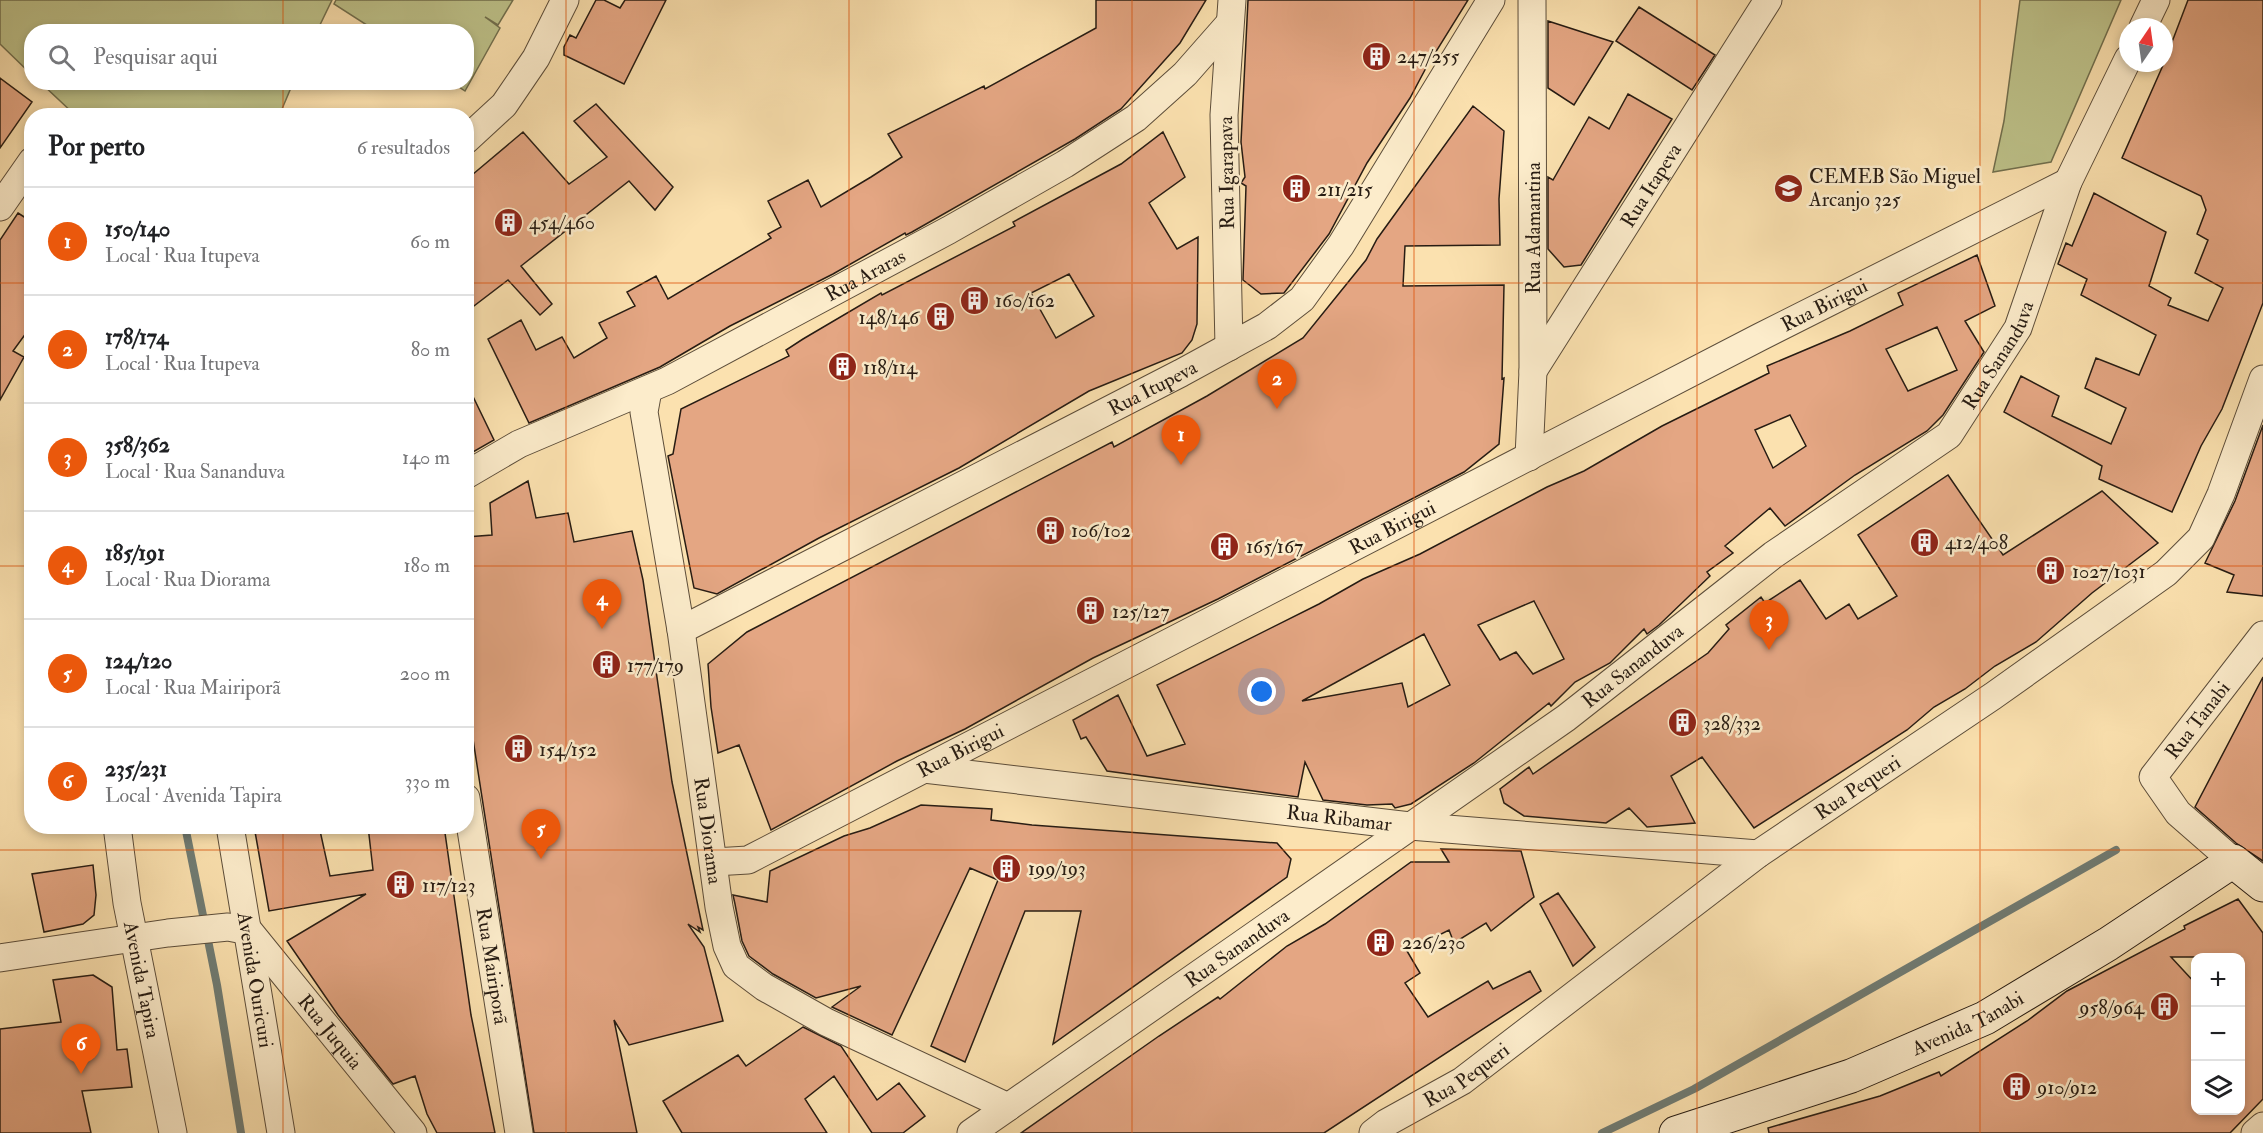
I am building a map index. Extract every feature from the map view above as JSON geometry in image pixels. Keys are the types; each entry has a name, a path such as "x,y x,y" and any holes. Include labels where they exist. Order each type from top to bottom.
{"street":[{"path":"474,133 504,105 536,58 565,0"},
{"name":"Rua Itupeva","path":"681,630 1228,347 1267,326 1302,299 1341,245 1491,0"},
{"name":"Rua Adamantina","path":"1529,457 1533,371 1532,0"},
{"name":"Rua Itapeva","path":"1533,371 1768,0"},
{"path":"2147,18 2156,0"},
{"name":"Rua Igarapava","path":"1228,347 1224,115 1231,12"},
{"name":"Rua Araras","path":"474,470 519,444 648,390 949,230 1065,164 1137,118 1185,74 1231,12"},
{"name":"Rua Sananduva","path":"971,1133 1566,718 1773,555 1949,435 2018,328 2068,182 2122,72"},
{"path":"0,207 24,172"},
{"name":"Rua Birigui","path":"714,862 748,860 2068,182"},
{"name":"Rua Pequeri","path":"1372,1133 1462,1081 1758,854 1993,696 2166,573 2201,538 2221,494 2263,379"},
{"name":"Rua Diorama","path":"648,390 645,412 681,630 727,946 736,966 764,987 826,1022 1008,1107"},
{"name":"Rua Tanabi","path":"2233,861 2178,813 2152,777 2263,635"},
{"name":"Rua Ribamar","path":"924,769 1410,826 1758,854"},
{"name":"Avenida Tapira","path":"118,834 134,938 173,1133"},
{"name":"Avenida Ouricuri","path":"231,834 238,929 281,1133"},
{"name":"Rua Mairiporã","path":"472,834 519,1133"},
{"path":"2233,861 2263,885"},
{"name":"Avenida Tanabi","path":"1676,1133 1851,1076 1985,1018 2108,944 2233,861"},
{"path":"0,958 168,933 238,929"},
{"name":"Rua Juquia","path":"238,929 413,1133"},
{"path":"2255,1133 2263,1126"}],"green space":[{"path":"0,0 332,0 320,24 24,24 24,67 0,44"},
{"path":"336,0 513,0 498,25 485,17 500,28 474,75 474,24 365,24 334,4"},
{"path":"2020,0 2121,0 2051,162 1993,172 2004,121"},
{"path":"48,90 290,90 282,108 68,108"}],"building":[{"path":"596,0 604,0 620,8 625,0 666,0 624,84 564,55 564,47 570,35 576,38"},
{"path":"1096,0 1206,0 1180,43 1121,109 1075,139 912,232 906,235 905,233 833,274 730,326 660,367 529,423 488,339 521,320 536,350 562,337 574,358 607,338 599,323 635,306 627,292 656,276 668,299 771,238 768,234 781,227 768,201 808,180 821,207 871,177 902,157 888,134 984,86 985,89 1096,28"},
{"path":"1248,0 1468,0 1410,98 1367,163 1329,234 1284,293 1261,294 1243,280 1246,186 1241,183 1245,177 1241,142"},
{"path":"2188,0 2263,0 2263,303 2222,409 2201,446 2172,512 2099,479 2102,466 2004,412 2021,376 2059,396 2052,416 2111,444 2126,408 2085,388 2096,358 2139,375 2156,335 2081,295 2087,279 2058,264 2066,243 2072,246 2094,193 2166,232 2149,286 2171,298 2168,305 2208,321 2223,288 2195,273 2208,240 2197,234 2206,210 2201,196 2122,158 2160,72 2173,72 2173,39"},
{"path":"1639,7 1715,55 1692,90 1616,41"},
{"path":"1548,21 1613,42 1574,105 1548,88"},
{"path":"0,78 32,102 28,108 24,108 24,114 0,148"},
{"path":"1628,94 1672,119 1581,265 1564,267 1548,249 1548,177 1553,180 1589,117 1609,129"},
{"path":"596,104 673,187 655,210 629,181 521,266 552,304 540,315 508,280 474,306 474,173 523,132 569,184 607,157 574,121"},
{"path":"1473,106 1504,131 1499,199 1500,245 1405,246 1403,286 1504,285 1502,379 1504,378 1499,444 1464,472 1218,599 1093,658 965,729 897,761 771,830 739,745 718,753 711,707 708,664 747,632 1112,442 1114,447 1207,396 1303,338 1366,260 1377,239"},
{"path":"1163,132 1185,177 1149,203 1177,249 1198,237 1197,324 1192,340 1182,353 1089,391 959,468 819,538 717,594 694,588 668,456 673,454 681,409 789,356 786,350 881,293 882,295 1015,226 1013,222 1121,164","holes":["1069,274 1094,316 1056,338 1031,293"]},
{"path":"18,213 24,217 24,336 13,351 24,357 0,400 0,240"},
{"path":"1977,255 1995,306 1965,321 1984,352 1943,415 1927,431 1855,475 1785,526 1770,508 1725,546 1733,553 1707,572 1710,576 1659,625 1647,634 1644,629 1610,663 1575,682 1551,706 1549,703 1474,763 1411,804 1395,808 1392,804 1367,805 1323,800 1305,762 1298,797 1107,771 1086,737 1081,739 1073,720 1118,695 1147,756 1185,744 1157,685 1319,604 1363,579 1420,554 1547,487 1584,471 1662,426 1769,373 1767,366 1850,331 1903,305 1898,293","holes":["1937,327 1957,370 1908,391 1886,349","1790,415 1806,446 1773,468 1755,430","1534,601 1564,659 1533,674 1516,652 1500,660 1478,625","1424,634 1450,685 1408,707 1402,683 1302,701"]},
{"path":"474,399 494,440 474,451"},
{"path":"2263,425 2263,596 2227,592 2234,575 2205,563 2235,501"},
{"path":"1948,475 2003,555 2102,491 2158,543 2092,593 2036,642 1995,666 1965,689 1934,707 1907,730 1754,828 1702,757 1671,776 1695,823 1647,827 1629,808 1606,823 1524,816 1504,803 1500,789 1529,767 1533,774 1708,653 1729,629 1726,625 1761,597 1765,603 1800,580 1826,619 1849,604 1858,619 1897,596 1858,535"},
{"path":"528,481 536,518 568,513 574,542 632,531 643,580 672,782 703,930 698,927 700,932 688,924 704,947 723,1021 629,1045 614,1020 637,1133 534,1133 474,746 474,536 492,535 490,503"},
{"path":"2263,677 2263,861 2236,843 2195,807"},
{"path":"921,805 992,809 991,820 1032,825 1277,843 1291,859 1287,877 1053,1044 1081,911 1025,911 965,1062 931,1046 998,880 970,868 892,1035 832,1007 861,986 816,998 773,974 749,956 742,941 733,895 767,902 770,871 844,836 870,828"},
{"path":"255,834 321,834 330,876 373,870 369,834 445,834 471,1015 495,1133 437,1133 427,1114 415,1076 393,1084 338,1015 287,941 366,894 269,911"},
{"path":"1441,849 1521,851 1534,897 1491,931 1486,923 1454,943 1449,930 1407,951 1420,973 1405,983 1428,1017 1488,981 1493,989 1530,971 1541,991 1324,1133 1021,1133 1159,1036 1218,997 1220,999 1287,946 1325,924 1411,862 1449,862"},
{"path":"93,865 96,895 94,915 83,924 44,932 32,874"},
{"path":"1558,893 1595,947 1573,966 1540,904"},
{"path":"2238,899 2263,933 2263,1099 2230,1133 1769,1133 1768,1128 1880,1096 1939,1072 1941,1076 2027,1021 2067,991 2185,929 2184,926"},
{"path":"93,975 112,987 117,1050 127,1049 132,1087 82,1091 91,1133 0,1133 0,1029 61,1022 53,980"},
{"path":"803,1027 841,1046 877,1100 899,1083 925,1116 903,1133 872,1133 834,1076 805,1099 827,1133 682,1133 663,1101 738,1055 746,1066"}],"waterway":[{"path":"187,834 217,985 241,1133"},
{"path":"1602,1133 1694,1089 2116,850"}],"place":[{"name":"247/255","path":"1376,56"},
{"name":"CEMEB São Miguel Arcanjo 325","path":"1788,188"},
{"name":"211/215","path":"1296,189"},
{"name":"454/460","path":"508,222"},
{"name":"160/162","path":"974,300"},
{"name":"148/146","path":"940,317"},
{"name":"118/114","path":"842,367"},
{"name":"178/174","path":"1277,409"},
{"name":"150/140","path":"1181,465"},
{"name":"106/102","path":"1050,530"},
{"name":"412/408","path":"1924,542"},
{"name":"165/167","path":"1225,546"},
{"name":"1027/1031","path":"2051,571"},
{"name":"125/127","path":"1091,611"},
{"name":"185/191","path":"602,629"},
{"name":"358/362","path":"1769,650"},
{"name":"177/179","path":"606,665"},
{"name":"328/332","path":"1682,723"},
{"name":"154/152","path":"518,749"},
{"name":"124/120","path":"541,859"},
{"name":"199/193","path":"1007,868"},
{"name":"117/123","path":"401,885"},
{"name":"226/230","path":"1381,942"},
{"name":"958/964","path":"2165,1007"},
{"name":"235/231","path":"81,1074"},
{"name":"910/912","path":"2016,1087"}]}
